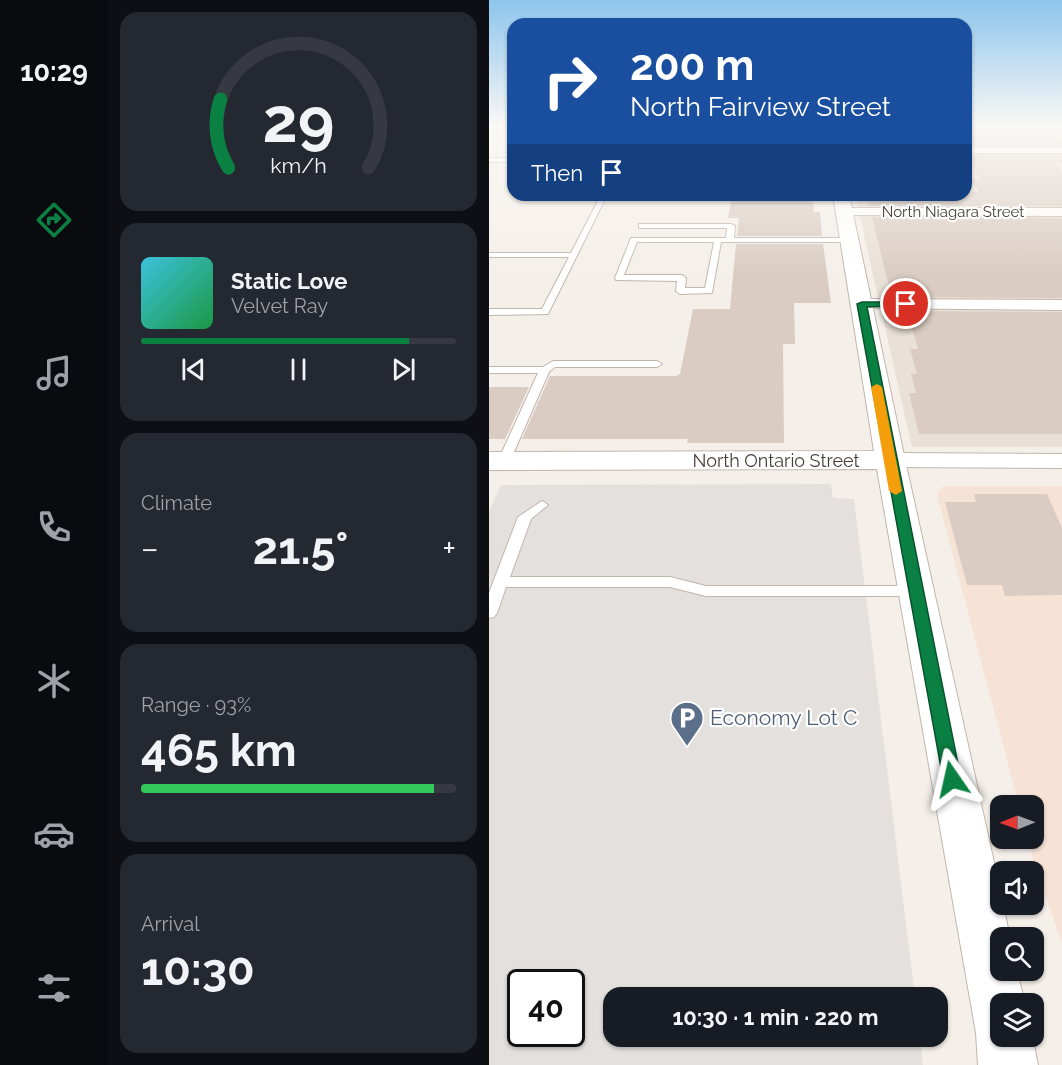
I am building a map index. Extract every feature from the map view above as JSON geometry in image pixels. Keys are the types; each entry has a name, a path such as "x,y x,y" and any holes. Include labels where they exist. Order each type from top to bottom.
{"street":[{"name":"North Niagara Street","path":"843,203 1062,212"},
{"path":"843,203 915,591 995,993"},
{"path":"862,304 1062,305"},
{"name":"North Ontario Street","path":"494,464 890,460 1062,461"},
{"path":"1005,1047 1008,1065"}],"lane":[{"path":"489,312 545,312 601,201"},
{"path":"642,226 731,226 730,240"},
{"path":"718,240 709,291 680,291 682,278 619,278 634,240 718,240 730,240 850,240"},
{"path":"489,255 573,255"},
{"path":"494,464 545,370 553,364 657,364"},
{"path":"489,370 545,370"},
{"path":"489,613 525,517 542,505"},
{"path":"501,582 670,582 706,591 915,591"}],"shaded area":[{"path":"972,175 1062,175 1062,447 912,447 856,201 972,201"},
{"name":"Economy Lot C","path":"831,484 833,498 854,499 914,987 603,987 603,1047 921,1047 923,1065 489,1065 489,512 501,485"},
{"path":"943,486 1062,486 1062,943 1044,892 1044,861 1034,861 1031,849 1044,849 1044,795 1016,795 937,495"}],"building":[{"path":"977,175 1062,175 1062,206 869,206 868,201 972,201 972,192 979,192 972,179 980,179"},
{"path":"731,201 813,201 814,212 820,212 822,236 737,236 739,218 728,218"},
{"path":"872,217 1062,218 1062,298 903,297 900,286 889,286"},
{"path":"736,244 823,244 831,303 794,303 795,344 783,344 784,443 687,443 688,439 522,439 550,376 676,376 680,374 693,309 730,309"},
{"path":"907,311 1062,312 1062,434 919,434 909,393 916,393 911,374 917,374 910,349 918,349"},
{"path":"489,387 529,387 505,439 489,439"},
{"path":"974,494 1047,494 1062,528 1062,595 1005,596 1002,585 967,585 945,502 976,502"}],"slow traffic":[{"path":"877,387 896,491"}],"place":[{"name":"Economy Lot C","path":"687,747"}],"route":[{"path":"906,304 862,304 952,779"}]}
